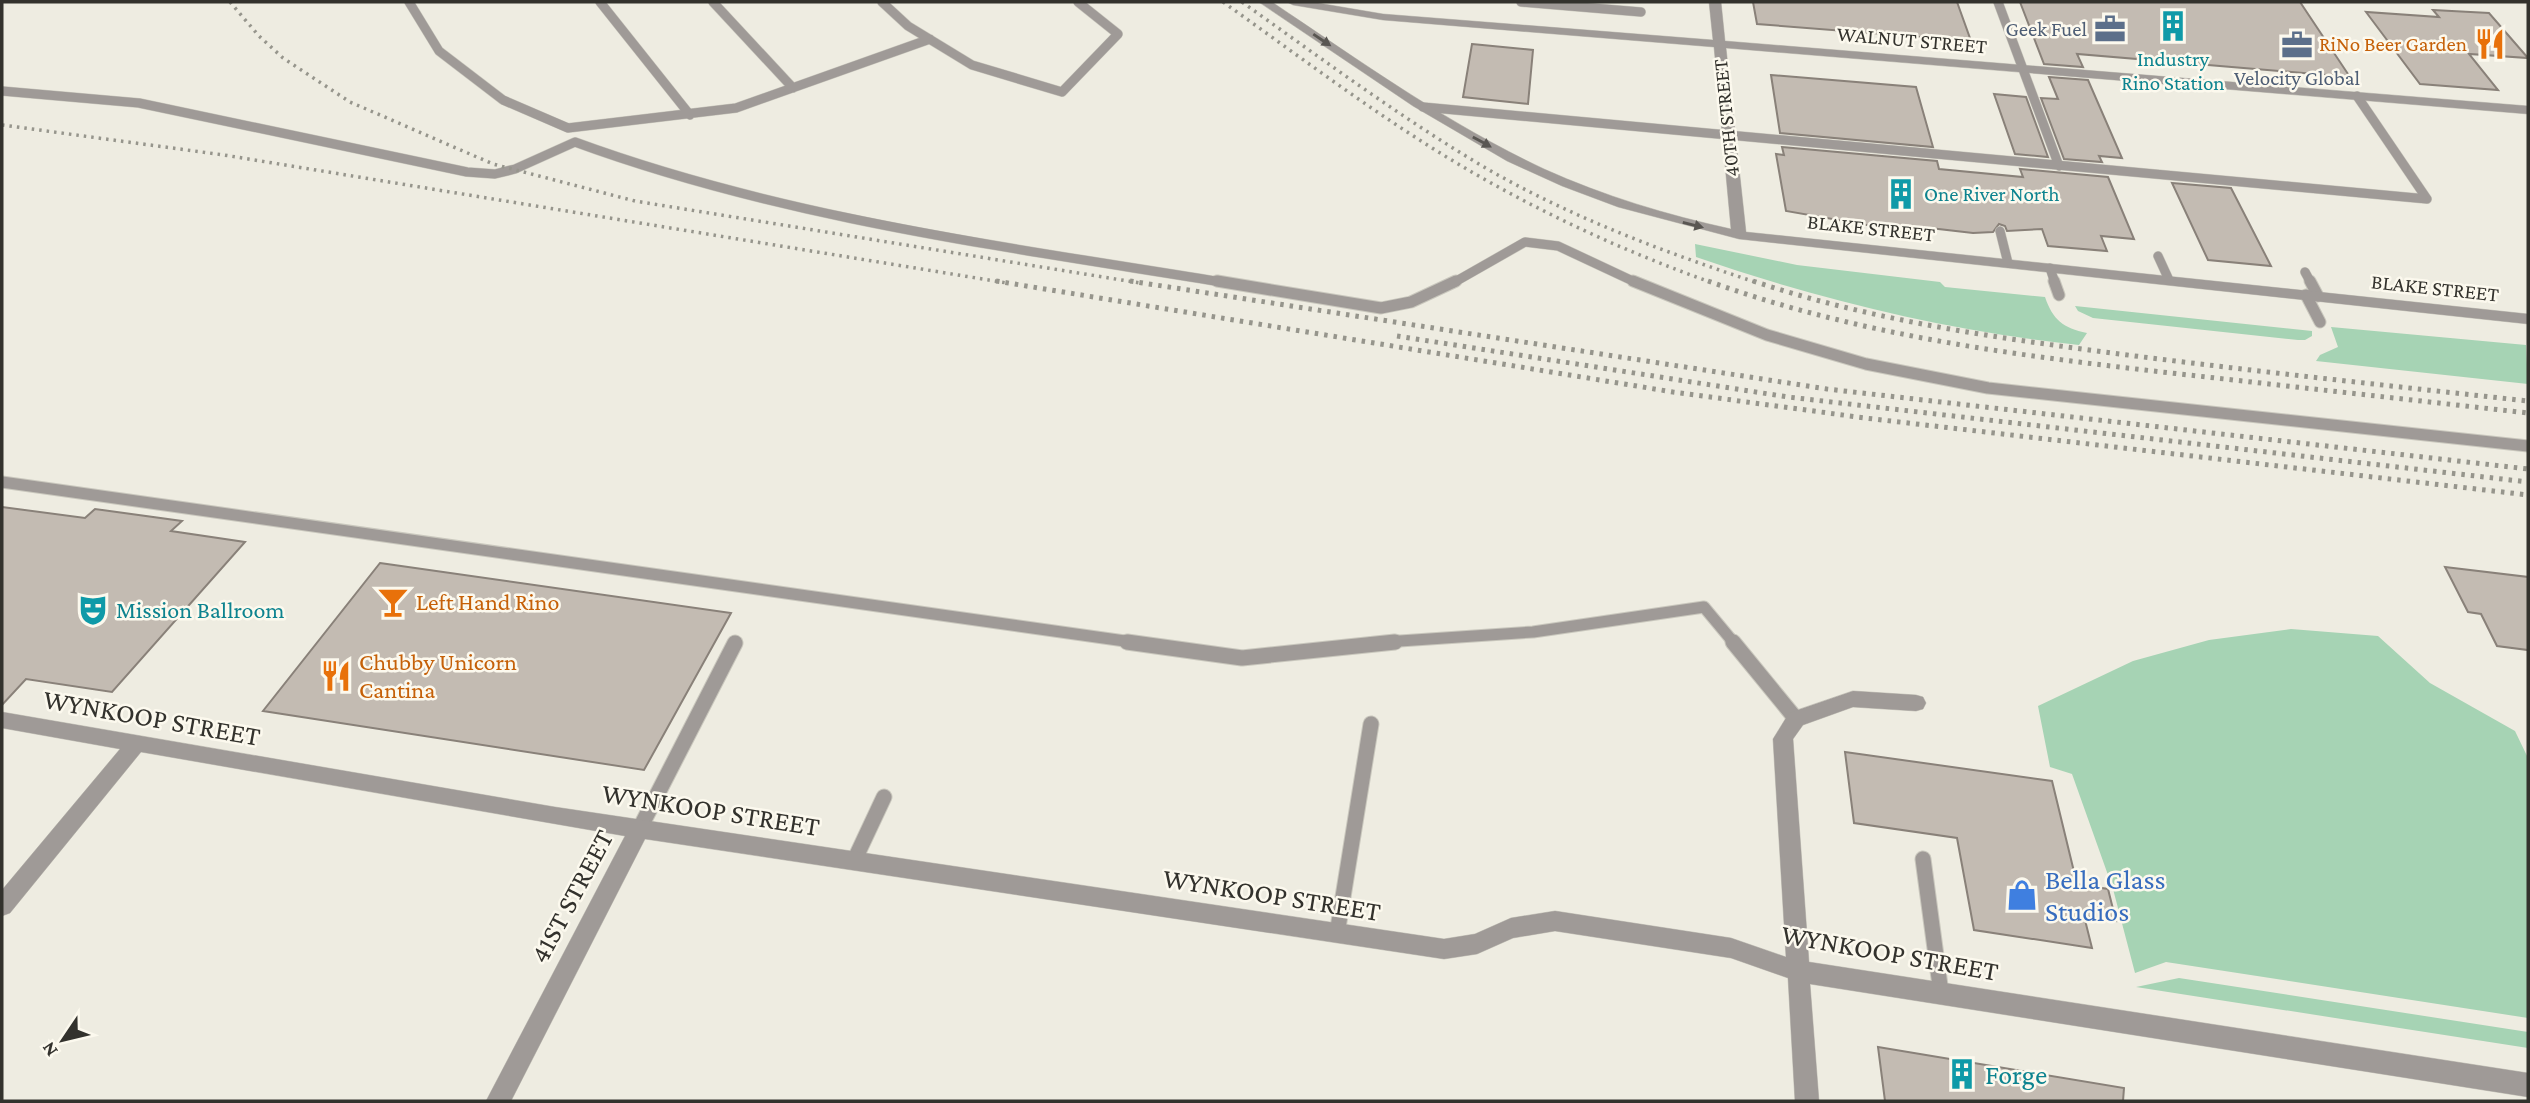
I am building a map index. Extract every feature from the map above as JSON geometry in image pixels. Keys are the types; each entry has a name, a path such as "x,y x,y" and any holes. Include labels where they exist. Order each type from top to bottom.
{"street":[{"name":"BLAKE STREET","path":"1265,2 1423,107 1514,159 1573,186 1658,216 1739,235 2528,319"},
{"name":"WALNUT STREET","path":"1293,2 1383,17 2528,110"},
{"name":"40TH STREET","path":"1715,2 1739,235"},
{"path":"1807,1101 1783,745 1785,733 1796,719 1853,699 1916,703"},
{"name":"WYNKOOP STREET","path":"2,720 135,745 640,828 1444,950 1477,944 1511,928 1555,921 1731,948 1797,971 2528,1084"},
{"path":"2,905 135,745"},
{"name":"41ST STREET","path":"498,1101 640,828"}],"lane":[{"path":"409,2 439,51 503,100 568,128 736,108 930,39"},
{"path":"600,2 690,115"},
{"path":"713,2 793,88"},
{"path":"882,2 908,26 972,65 1062,92 1118,34 1078,2"},
{"path":"1521,2 1640,12"},
{"path":"1998,2 2059,166"},
{"path":"2,90 139,103 467,172 495,174 515,169 575,142"},
{"path":"1423,107 1984,162 2059,166 2427,199 2357,96"},
{"path":"568,128 575,142 634,165 779,206 895,228 1381,308 1411,302 1442,289 1525,242 1558,246 1660,294 1767,335 1866,364 1988,388 2528,446"},
{"path":"2000,231 2008,263"},
{"path":"2158,256 2169,280"},
{"path":"2050,268 2059,295"},
{"path":"2305,272 2319,322"},
{"path":"2,482 1242,658 1348,645 1534,632 1704,607 1796,719"},
{"name":"41ST STREET","path":"640,828 735,643"},
{"path":"1337,934 1371,724"},
{"path":"854,861 884,797"},
{"path":"1923,859 1941,993"}],"green space":[{"path":"1695,244 1797,265 1940,282 1945,287 2045,297 2060,322 2087,333 2079,345 1982,331 1885,312 1790,287 1696,257"},
{"path":"2075,306 2312,331 2312,336 2298,340 2093,318 2078,311"},
{"path":"2331,327 2526,345 2528,384 2316,361 2320,355 2338,347"},
{"path":"2291,629 2378,636 2430,683 2515,731 2528,758 2528,1018 2166,962 2135,973 2113,889 2072,774 2050,767 2038,706 2133,661 2209,640"},
{"path":"2179,978 2528,1032 2528,1048 2136,987"}],"building":[{"path":"1753,2 1957,2 1971,41 1757,24"},
{"name":"Industry Rino Station","path":"2020,2 2300,2 2350,77 2077,54 2083,67 2044,64"},
{"path":"2433,10 2489,13 2528,58 2469,54 2498,90 2420,84 2366,12 2439,17"},
{"path":"1472,44 1533,50 1528,104 1463,97"},
{"path":"1771,75 1916,87 1933,147 1780,133"},
{"path":"2049,77 2088,80 2122,158 2099,156 2102,162 2064,159 2041,98 2058,99"},
{"path":"1994,94 2026,97 2048,157 2015,154"},
{"name":"One River North","path":"1782,147 1937,161 1939,169 2023,177 2020,169 2108,177 2134,239 2101,236 2107,251 2048,246 2042,229 2007,231 2005,226 1999,224 1993,232 1973,233 1912,226 1913,233 1786,211 1776,154 1784,155"},
{"path":"2172,183 2231,188 2271,266 2208,260"},
{"name":"Mission Ballroom","path":"2,507 85,518 95,509 182,521 171,531 245,542 112,692 26,679 2,705"},
{"path":"380,563 731,613 644,770 263,711"},
{"path":"2445,567 2528,577 2528,650 2497,646 2481,614 2468,612"},
{"path":"1845,752 2052,781 2077,884 2108,889 2116,921 2084,916 2092,948 1974,930 1957,838 1854,823"},
{"name":"Forge","path":"1878,1047 2124,1088 2123,1101 1885,1101"}],"railway":[{"path":"230,2 259,36 283,58 350,102 493,164 635,201 1140,283"},
{"path":"1223,2 1379,113 1477,175 1592,234 1713,283"},
{"path":"1242,2 1422,128 1517,185 1618,232 1758,283"},
{"path":"2,125 224,155 1007,283"},
{"path":"996,281 1673,392 1865,418 2528,495"},
{"path":"1130,281 1827,389 2528,469"},
{"path":"1708,281 1823,316 1882,330 2000,351 2528,413"},
{"path":"1753,281 1849,308 1995,337 2191,363 2528,401"},
{"path":"1397,336 1788,397 2528,482"}],"place":[{"name":"Industry Rino Station","path":"2173,26"},
{"name":"Geek Fuel","path":"2110,29"},
{"name":"RiNo Beer Garden","path":"2490,44"},
{"name":"Velocity Global","path":"2297,45"},
{"name":"One River North","path":"1901,194"},
{"name":"Left Hand Rino","path":"393,602"},
{"name":"Mission Ballroom","path":"93,610"},
{"name":"Chubby Unicorn Cantina","path":"336,676"},
{"name":"Bella Glass Studios","path":"2022,895"},
{"name":"Forge","path":"1962,1074"}]}
